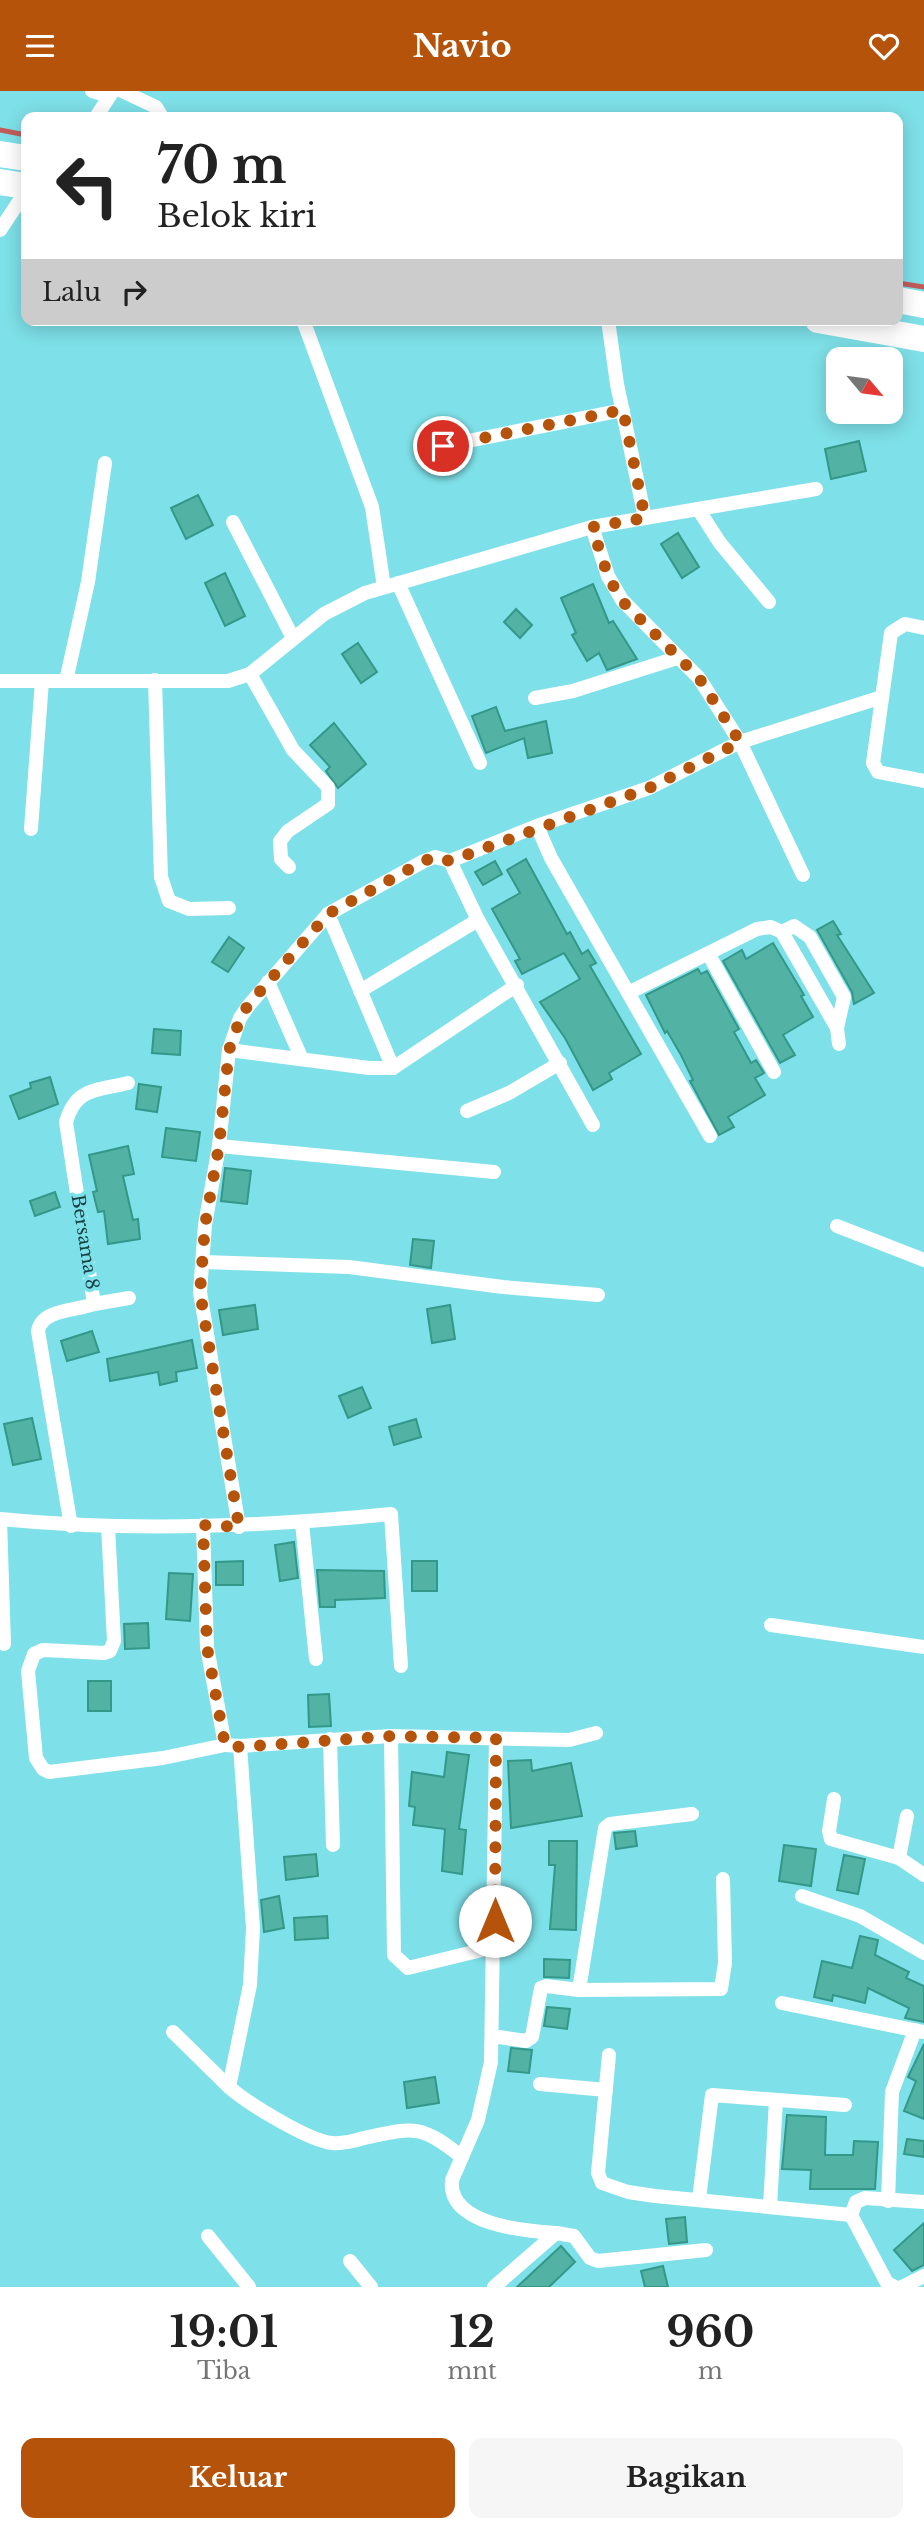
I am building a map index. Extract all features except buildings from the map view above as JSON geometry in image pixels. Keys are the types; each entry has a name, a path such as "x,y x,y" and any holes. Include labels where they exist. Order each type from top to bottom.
{"highway":[{"path":"0,154 21,157"},
{"path":"0,182 21,187"},
{"path":"903,301 924,305"},
{"path":"851,326 924,339"}],"street":[{"path":"92,91 115,93 156,107 159,112"},
{"path":"100,112 115,93"},
{"path":"0,230 21,196"},
{"path":"305,326 372,507 391,585 480,762"},
{"path":"609,326 645,518"},
{"path":"443,446 623,410"},
{"path":"66,681 88,582 105,463"},
{"path":"0,681 228,681 250,674 324,614 391,585 592,527 816,489"},
{"path":"698,509 720,543 769,602"},
{"path":"233,521 293,638"},
{"path":"592,527 608,576 621,600 699,678 740,742 803,875"},
{"path":"924,628 905,624 891,633 875,736 875,767 878,772 924,781"},
{"path":"535,698 573,691 677,658"},
{"path":"250,674 293,750 328,787 330,796 328,804 288,831 280,841 281,859 289,867"},
{"path":"155,680 161,877 165,895 169,901 189,909 229,908"},
{"path":"32,829 42,681"},
{"path":"239,1527 200,1292 205,1225 219,1146 229,1050 240,1019 268,982 328,914 424,861 435,857 450,861 649,788 740,742 882,697"},
{"path":"537,827 551,858 710,1136"},
{"path":"450,861 478,920 517,985 593,1125"},
{"path":"328,914 393,1068"},
{"path":"360,991 478,920"},
{"path":"782,932 794,926 810,937 844,996 837,1028 839,1044"},
{"path":"630,992 757,929 771,927 782,932 837,1028"},
{"path":"709,955 774,1072"},
{"path":"268,982 301,1057"},
{"path":"229,1050 301,1057 369,1068 393,1068 517,985"},
{"path":"467,1111 509,1093 560,1063"},
{"name":"Bersama 8","path":"71,1526 38,1331 43,1319 51,1314 94,1304 66,1122 71,1103 79,1096 128,1083"},
{"path":"219,1146 494,1172"},
{"path":"837,1226 924,1260"},
{"path":"203,1262 349,1267 503,1287 598,1295"},
{"path":"94,1304 129,1299"},
{"path":"4,1644 0,1519 71,1526 239,1527 391,1514 401,1665"},
{"path":"302,1523 316,1660"},
{"path":"203,1525 207,1647 233,1746 253,1928 250,1985 229,2087"},
{"path":"108,1526 114,1641 110,1651 43,1650 34,1654 28,1671 36,1758 43,1769 49,1772 233,1746 330,1739 391,1736 569,1740 596,1733"},
{"path":"771,1625 924,1647"},
{"path":"391,1736 394,1955 408,1968 494,1947"},
{"path":"496,1738 491,2063 478,2120 452,2180 451,2190 456,2202 482,2219 515,2231 574,2236 590,2258 598,2261 706,2250"},
{"path":"330,1739 333,1845"},
{"path":"834,1799 829,1831 831,1839 900,1858 924,1875"},
{"path":"579,1990 605,1828 610,1824 692,1814"},
{"path":"900,1858 906,1816"},
{"path":"492,2036 526,2041 532,2037 541,1988 546,1986 579,1990 721,1989 725,1963 723,1879"},
{"path":"802,1896 860,1916 924,1952"},
{"path":"782,2003 919,2031 892,2092 888,2201"},
{"path":"173,2032 242,2098 317,2140 343,2143 407,2129 436,2136 462,2157"},
{"path":"609,2055 598,2173 602,2183 628,2192 851,2215"},
{"path":"540,2084 606,2090"},
{"path":"699,2199 712,2095 845,2105"},
{"path":"770,2207 776,2100"},
{"path":"895,2287 887,2283 851,2215 853,2206 860,2200 924,2202"},
{"path":"494,2287 556,2233"},
{"path":"208,2236 249,2287"},
{"path":"350,2261 371,2287"},
{"path":"902,2287 924,2276"}],"waterway":[{"path":"0,130 21,134"},
{"path":"903,284 924,287"}],"route":[{"path":"443,446 623,410 645,518 592,527 608,576 621,600 699,678 740,742 649,788 450,861 435,857 424,861 328,914 248,1005 229,1050 219,1146 205,1225 200,1292 239,1527 203,1525 207,1647 225,1745 240,1747 391,1736 496,1738 495,1921"}]}
